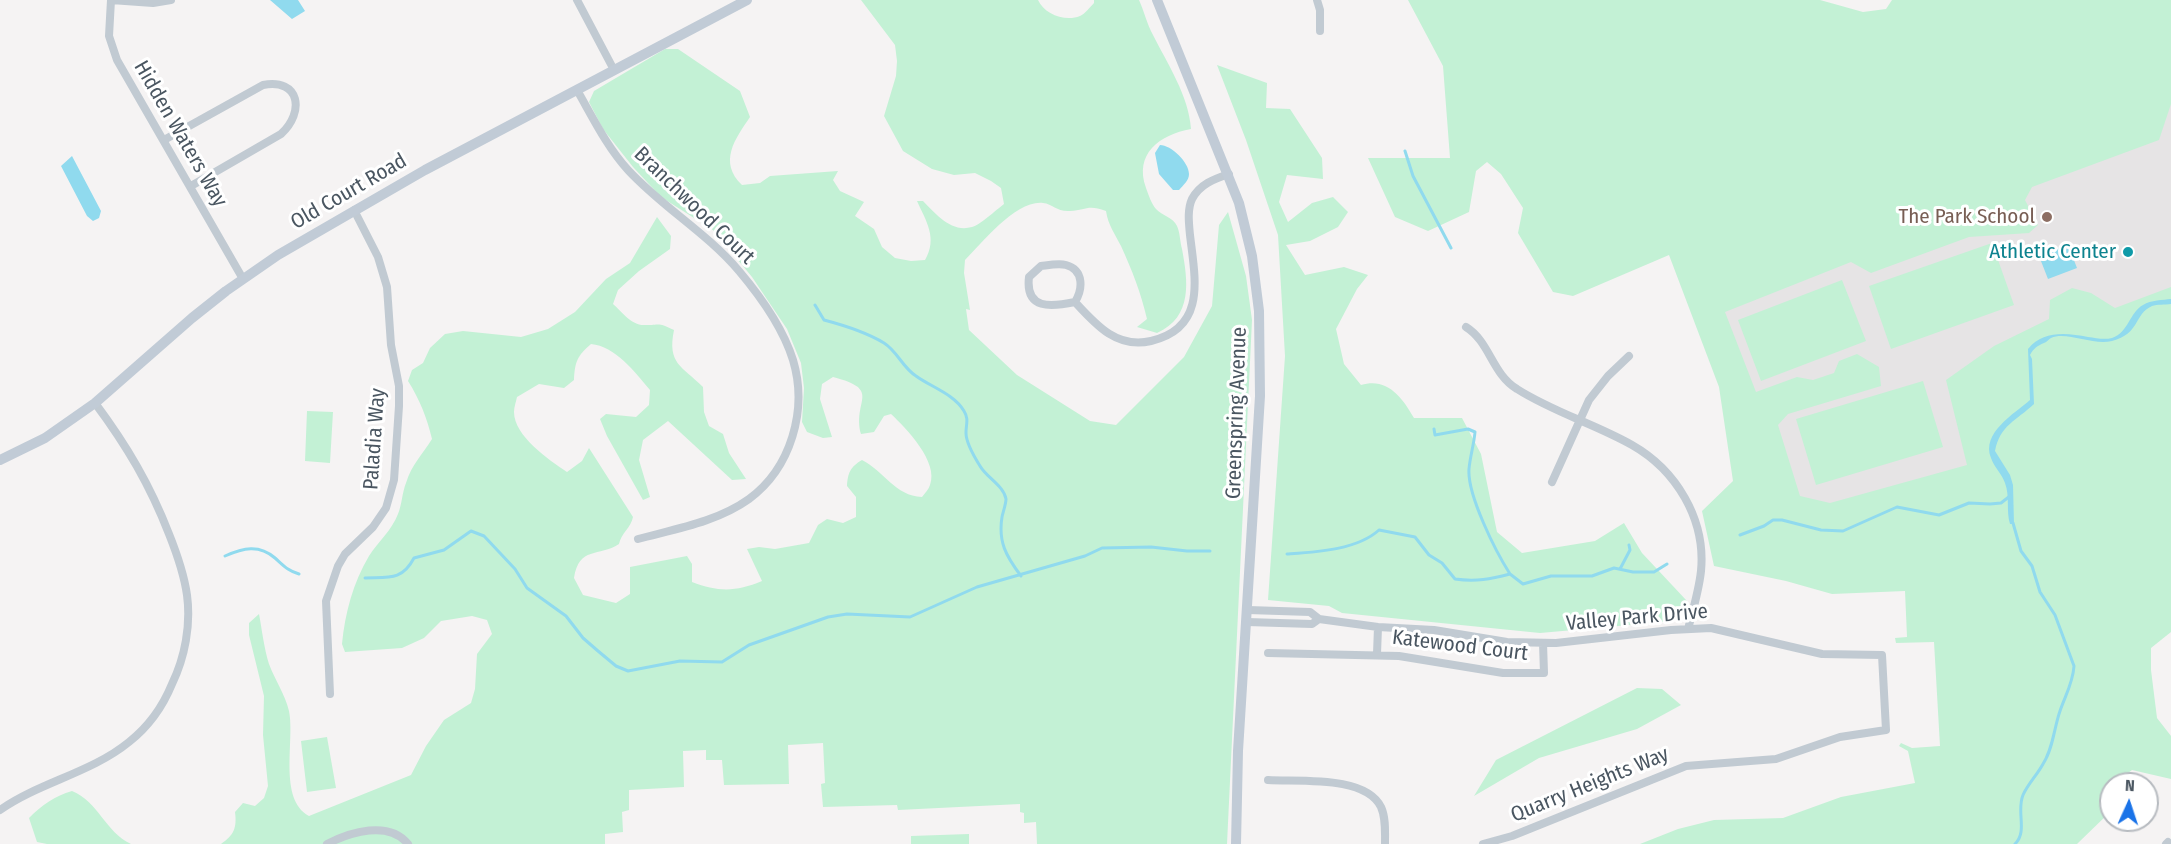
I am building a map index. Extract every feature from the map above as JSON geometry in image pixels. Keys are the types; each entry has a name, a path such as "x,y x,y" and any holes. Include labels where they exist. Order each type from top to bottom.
{"main road":[{"name":"Old Court Road","path":"0,460 45,438 95,403 192,318 278,255 354,210 747,0"},
{"name":"Greenspring Avenue","path":"1157,0 1229,174 1242,212 1252,256 1259,311 1260,396 1238,751 1236,844"}],"street":[{"name":"Hidden Waters Way","path":"171,0 153,3 111,0 109,36 114,53 243,279"},
{"path":"577,0 614,70"},
{"path":"1317,0 1320,10 1320,31"},
{"path":"164,140 263,85 274,83 286,87 292,93 296,110 289,127 281,134 191,186"},
{"name":"Branchwood Court","path":"577,90 605,141 629,171 718,249 739,271 777,324 787,344 797,379 797,415 794,432 782,461 761,489 748,500 715,517 638,539"},
{"path":"1075,302 1107,334 1125,342 1149,342 1161,338 1182,325 1192,308 1196,284 1189,228 1191,200 1211,180 1229,174"},
{"name":"Paladia Way","path":"330,694 326,601 338,566 345,554 373,527 386,508 394,480 399,406 399,386 391,345 387,287 378,257 354,210"},
{"path":"1067,265 1074,269 1081,280 1079,295 1075,302 1037,303 1031,298 1029,277 1041,266 1067,265"},
{"path":"1466,327 1479,336 1506,382 1529,396 1631,445 1647,455 1677,485 1687,500 1697,527 1701,555 1699,585 1688,629"},
{"path":"1552,482 1578,420 1598,388 1629,356"},
{"path":"0,810 31,792 103,759 134,738 151,720 168,693 184,651 188,620 187,595 177,554 144,475 95,403"},
{"name":"Valley Park Drive","path":"1248,610 1310,612 1319,619 1378,627 1434,630 1507,642 1544,643 1711,628 1822,654 1882,656 1886,730"},
{"name":"Valley Park Drive","path":"1247,622 1312,624 1319,619"},
{"name":"Katewood Court","path":"1377,654 1378,627"},
{"name":"Katewood Court","path":"1268,653 1377,654 1421,658 1503,673 1544,673 1544,643"},
{"name":"Quarry Heights Way","path":"1483,844 1512,836 1686,766 1776,759 1840,737 1886,730"},
{"path":"1268,780 1340,784 1363,789 1381,807 1384,817 1385,844"},
{"path":"327,844 351,834 371,830 402,837 408,844"}],"shaded area":[{"name":"The Park School","path":"2171,56 2171,453 1756,552 1724,380 1695,307"}],"green space":[{"path":"861,0 1038,0 1045,9 1056,16 1074,18 1086,12 1094,0 1139,0 1151,31 1182,92 1191,129 1160,141 1152,148 1143,165 1146,188 1153,204 1158,211 1173,221 1179,234 1186,285 1182,308 1177,318 1157,333 1137,327 1147,319 1145,309 1106,211 1091,208 1066,211 1043,203 1022,208 1011,215 990,233 965,260 964,273 970,310 966,309 969,330 1017,375 1090,421 1116,425 1184,357 1212,306 1219,225 1228,212 1246,276 1252,320 1227,844 1037,844 1036,822 1024,823 1024,813 1020,812 1020,804 898,810 897,805 823,807 821,784 825,783 823,743 788,745 789,784 724,785 722,760 706,760 706,750 683,751 684,787 629,790 629,810 622,812 623,832 605,834 605,844 221,844 234,831 235,812 243,803 255,806 264,798 268,786 263,735 264,696 249,635 249,623 259,614 269,664 289,711 290,768 294,797 299,808 309,816 411,775 426,746 444,720 471,703 475,689 477,654 492,634 487,620 472,616 441,621 424,638 402,648 345,652 342,644 345,621 358,577 369,556 395,520 408,476 432,439 423,409 408,381 412,370 423,363 430,348 445,334 463,331 521,337 548,329 575,312 606,279 630,263 657,217 671,236 670,249 639,271 618,290 613,304 628,318 640,325 662,325 674,330 672,341 675,357 683,369 703,387 704,412 709,426 723,434 729,453 746,479 732,480 668,421 643,440 639,460 650,497 643,500 600,419 606,414 636,417 649,405 650,390 616,355 591,344 578,360 574,380 564,388 539,384 517,397 514,412 520,430 526,438 542,454 567,472 582,461 589,448 633,517 619,544 591,554 580,561 574,578 583,595 616,603 630,594 630,567 687,556 692,564 692,582 701,585 719,589 735,589 762,581 747,549 759,547 775,549 809,543 818,525 827,519 843,523 856,517 856,497 847,486 847,481 852,468 862,460 904,492 922,497 927,491 932,476 926,456 920,446 891,414 884,416 874,432 861,434 859,422 861,392 848,382 833,377 822,384 820,399 832,437 823,438 807,432 802,422 804,388 801,363 787,329 752,277 713,230 661,197 633,167 603,129 589,102 594,91 665,49 678,49 740,91 750,117 735,142 730,159 731,168 742,185 760,183 770,176 838,171 833,180 840,191 864,202 855,216 874,229 882,247 895,258 911,261 925,260 929,252 931,237 917,201 923,201 951,225 972,227 1004,204 1001,188 975,173 954,175 932,169 903,151 884,116 896,76 895,45"},
{"path":"1408,0 1820,0 1863,12 1886,9 1892,0 2171,0 2171,104 2159,140 2032,187 2025,200 2038,225 2029,233 1969,237 1871,273 1851,262 1725,312 1756,392 1797,377 1813,380 1834,373 1839,361 1857,354 1879,367 1881,386 1788,414 1778,425 1800,496 1830,503 1967,465 1946,380 1994,346 2049,319 2050,300 2072,288 2091,293 2115,308 2171,287 2171,632 2151,648 2151,670 2157,718 2171,736 2171,779 2159,776 2159,772 2132,770 2129,772 2099,772 2099,823 2077,844 1640,844 1678,829 1714,820 1783,818 1841,797 1915,783 1908,751 1899,746 1901,743 1912,748 1940,746 1934,642 1896,643 1895,638 1907,637 1905,591 1832,594 1786,581 1714,566 1702,511 1733,481 1719,387 1669,255 1573,296 1553,292 1518,233 1523,208 1501,174 1487,162 1476,171 1469,212 1428,231 1395,217 1368,158 1450,158 1443,66"},
{"path":"1217,65 1267,83 1266,108 1290,109 1322,158 1323,179 1287,175 1279,202 1288,222 1312,203 1333,197 1348,212 1338,227 1310,241 1286,245 1305,275 1344,267 1368,275 1357,289 1336,329 1344,364 1361,385 1379,384 1393,391 1414,418 1462,418 1481,454 1497,532 1522,553 1595,541 1624,523 1642,553 1687,601 1663,622 1540,633 1342,613 1329,606 1268,600 1285,356 1278,235 1246,140"},
{"path":"1992,243 2014,305 1891,349 1869,286"},
{"path":"1842,280 1866,341 1761,381 1738,320"},
{"path":"1923,381 1943,447 1816,485 1796,419"},
{"path":"307,411 333,412 330,463 305,461"},
{"path":"1637,688 1662,689 1681,705 1637,729 1539,758 1474,796 1496,760"},
{"path":"327,737 336,788 307,792 301,741"},
{"path":"72,791 89,802 122,839 131,844 37,842 29,818 49,802"},
{"path":"969,834 969,844 911,844 911,836"}],"water":[{"path":"270,0 298,0 305,11 292,19"},
{"path":"1160,145 1174,151 1186,164 1188,179 1179,190 1173,190 1159,174 1155,153"},
{"path":"72,156 101,211 99,218 93,221 87,216 61,166"},
{"path":"2068,245 2077,268 2048,279 2039,256"},
{"path":"2171,299 2171,304 2154,305 2146,310 2128,334 2121,338 2097,342 2057,336 2038,346 2030,355 2034,404 2005,429 1997,442 1995,451 2010,475 2013,485 2014,524 2010,524 2004,480 1992,461 1989,449 1995,432 2030,400 2028,349 2041,339 2056,334 2112,338 2126,327 2138,308 2153,301"}],"waterway":[{"path":"1405,151 1413,176 1451,248"},
{"path":"815,305 824,320 862,332 884,343 893,350 911,373 948,395 960,405 966,417 966,437 973,454 983,470 1005,494 1006,501 1001,526 1002,541 1007,555 1021,576"},
{"path":"1434,429 1435,435 1468,429 1475,432 1469,469 1473,493 1490,538 1510,574"},
{"path":"1740,535 1773,520 1782,520 1821,530 1843,531 1897,507 1939,515 1969,503 2001,503 2010,496"},
{"path":"2013,523 2021,551 2032,566 2040,592 2055,615 2074,666 2049,752 2021,801 2021,833 2015,844"},
{"path":"1287,554 1348,546 1370,537 1379,530 1415,537 1429,555 1442,563 1455,579 1483,580 1510,574 1523,584 1551,576 1592,576 1614,568 1633,572 1654,572 1667,564"},
{"path":"365,578 399,574 405,571 414,558 444,550 471,531 484,536 515,569 527,588 566,616 583,638 616,666 628,671 680,661 722,662 749,645 828,617 847,614 910,617 977,587 1085,556 1102,548 1151,547 1210,551"},
{"path":"1620,569 1630,550 1629,545"},
{"path":"225,556 245,549 257,549 269,554 289,570 299,574"}],"place":[{"name":"The Park School","path":"2047,217"},
{"name":"Athletic Center","path":"2128,252"}]}
